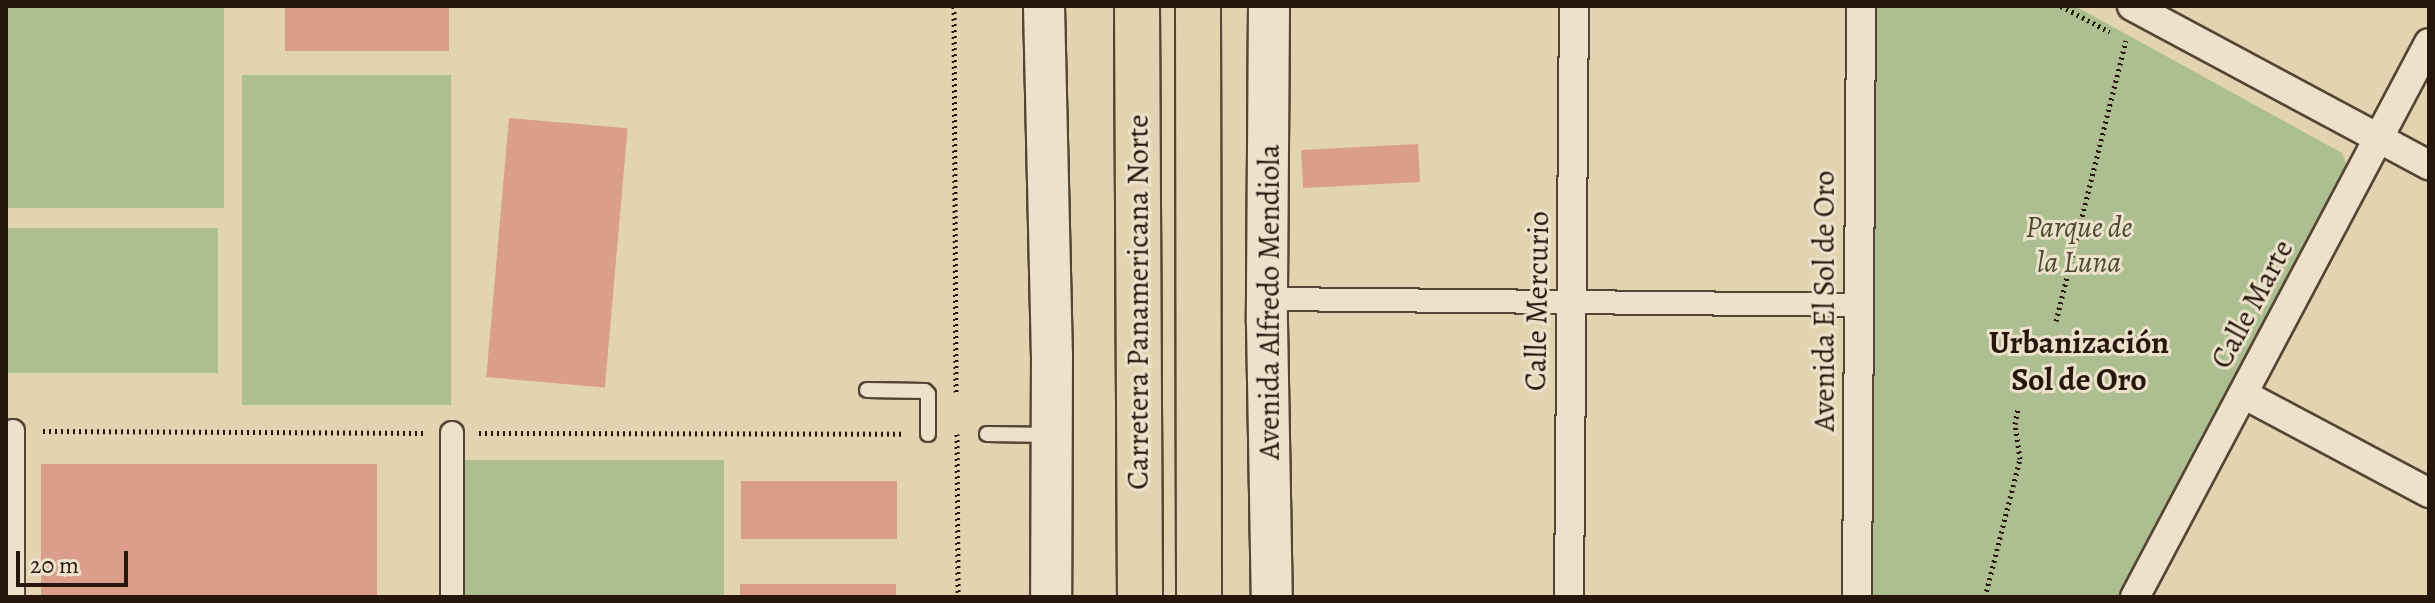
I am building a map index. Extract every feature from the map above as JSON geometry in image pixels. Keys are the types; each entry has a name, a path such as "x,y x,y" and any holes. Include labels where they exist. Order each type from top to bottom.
{"highway":[{"name":"Carretera Panamericana Norte","path":"1137,6 1140,597"},
{"name":"Carretera Panamericana Norte","path":"1198,6 1199,597"}],"main road":[{"path":"1044,6 1052,435 1051,597"},
{"name":"Avenida Alfredo Mendiola","path":"1269,6 1268,299 1272,597"}],"street":[{"name":"Calle Mercurio","path":"1569,597 1574,6"},
{"name":"Avenida El Sol de Oro","path":"1857,597 1861,6"},
{"path":"2132,6 2429,165"},
{"name":"Calle Marte","path":"2135,597 2429,43"},
{"path":"1268,299 1571,305 1857,305"},
{"path":"2243,394 2429,493"},
{"path":"13,431 13,597"},
{"path":"452,433 452,597"}],"lane":[{"path":"867,390 925,391 928,434"},
{"path":"987,434 1052,435"}],"path":[{"path":"954,6 956,403"},
{"path":"2061,6 2134,45"},
{"path":"2056,321 2126,41"},
{"path":"1985,597 2020,459 2015,424 2018,409"},
{"path":"956,419 958,597"},
{"path":"13,431 987,434"}],"green space":[{"path":"6,6 224,6 224,208 6,208"},
{"name":"Parque de la Luna","path":"1874,6 2075,6 2342,153 2346,163 2345,184 2127,597 1872,597"},
{"path":"242,75 451,75 451,405 242,405"},
{"path":"6,228 218,228 218,373 6,373"},
{"path":"458,460 724,460 724,597 458,597"}],"building":[{"path":"285,6 449,6 449,51 285,51"},
{"path":"509,118 628,128 605,387 486,377"},
{"path":"1418,144 1420,182 1303,188 1301,150"},
{"path":"41,464 377,464 377,597 41,597"},
{"path":"741,481 897,481 897,539 741,539"},
{"path":"740,584 896,584 896,597 740,597"}],"district":[{"name":"Urbanización Sol de Oro","path":"2079,362"}]}
